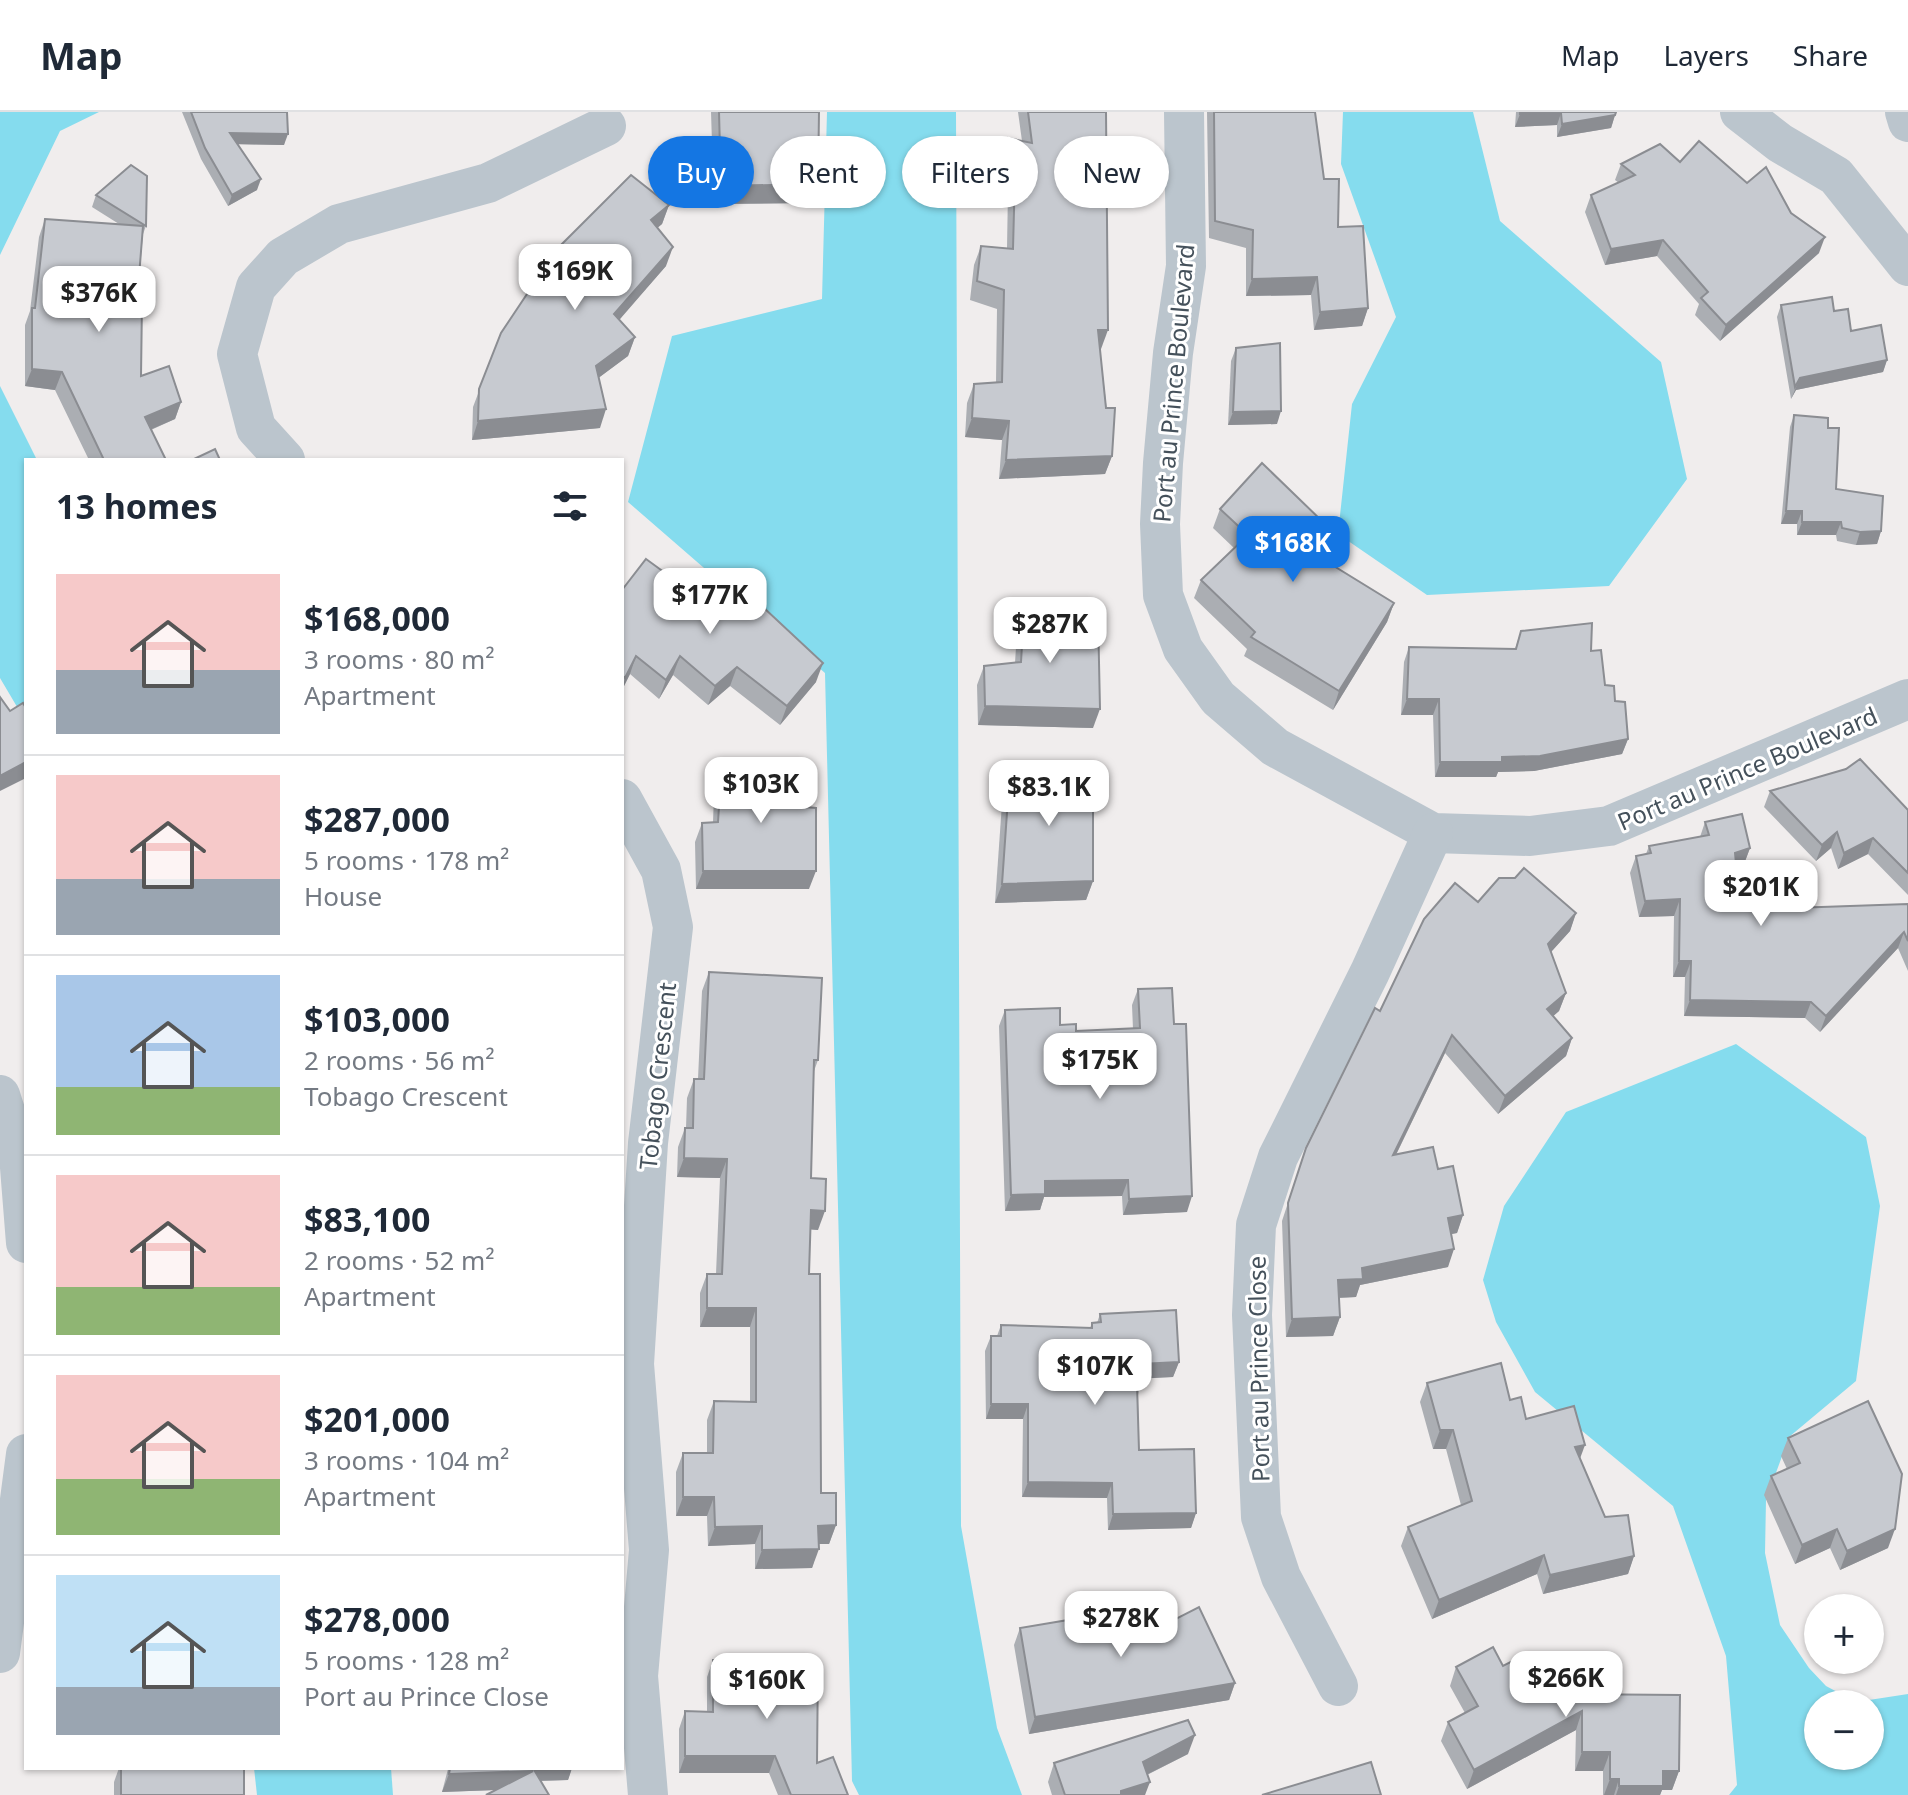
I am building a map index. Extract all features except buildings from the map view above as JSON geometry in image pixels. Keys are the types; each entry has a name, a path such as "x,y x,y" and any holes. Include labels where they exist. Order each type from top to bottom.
{"street":[{"name":"Port au Prince Boulevard","path":"1184,112 1186,266 1173,353 1163,463 1160,524 1163,595 1183,649 1218,698 1275,747 1433,833 1530,836 1609,826 1908,699"},
{"path":"1740,112 1780,143 1836,176 1908,266"},
{"path":"1905,112 1908,122"},
{"path":"283,458 256,428 237,354 256,287 283,257 339,224 488,183 606,126"},
{"name":"Tobago Crescent","path":"624,803 661,870 673,927 648,1143 628,1363 649,1550 638,1676 648,1795"},
{"name":"Port au Prince Close","path":"1338,1686 1281,1577 1261,1517 1252,1315 1256,1225 1278,1157 1370,972 1433,833"},
{"path":"0,1095 19,1155 24,1218"},
{"path":"0,1653 24,1469"}],"water":[{"path":"0,112 99,112 60,131 0,255"},
{"path":"827,112 956,112 956,136 902,136 902,208 956,208 961,1526 997,1728 1022,1795 859,1795 852,1781 825,673 628,502 672,336 822,299 824,208 886,208 886,136 826,136"},
{"path":"1343,112 1473,112 1500,221 1661,362 1687,479 1609,586 1427,595 1338,534 1352,404 1396,317 1341,164"},
{"path":"0,386 36,458 24,458 24,719 0,678"},
{"path":"1736,1044 1866,1137 1880,1206 1856,1381 1789,1437 1766,1500 1765,1553 1780,1625 1804,1661 1804,1674 1815,1674 1834,1690 1804,1690 1804,1770 1884,1770 1884,1698 1908,1694 1908,1795 1729,1795 1737,1785 1726,1656 1673,1506 1535,1392 1496,1322 1483,1280 1504,1206 1566,1112"},
{"path":"254,1770 391,1770 393,1795 257,1795"}]}
